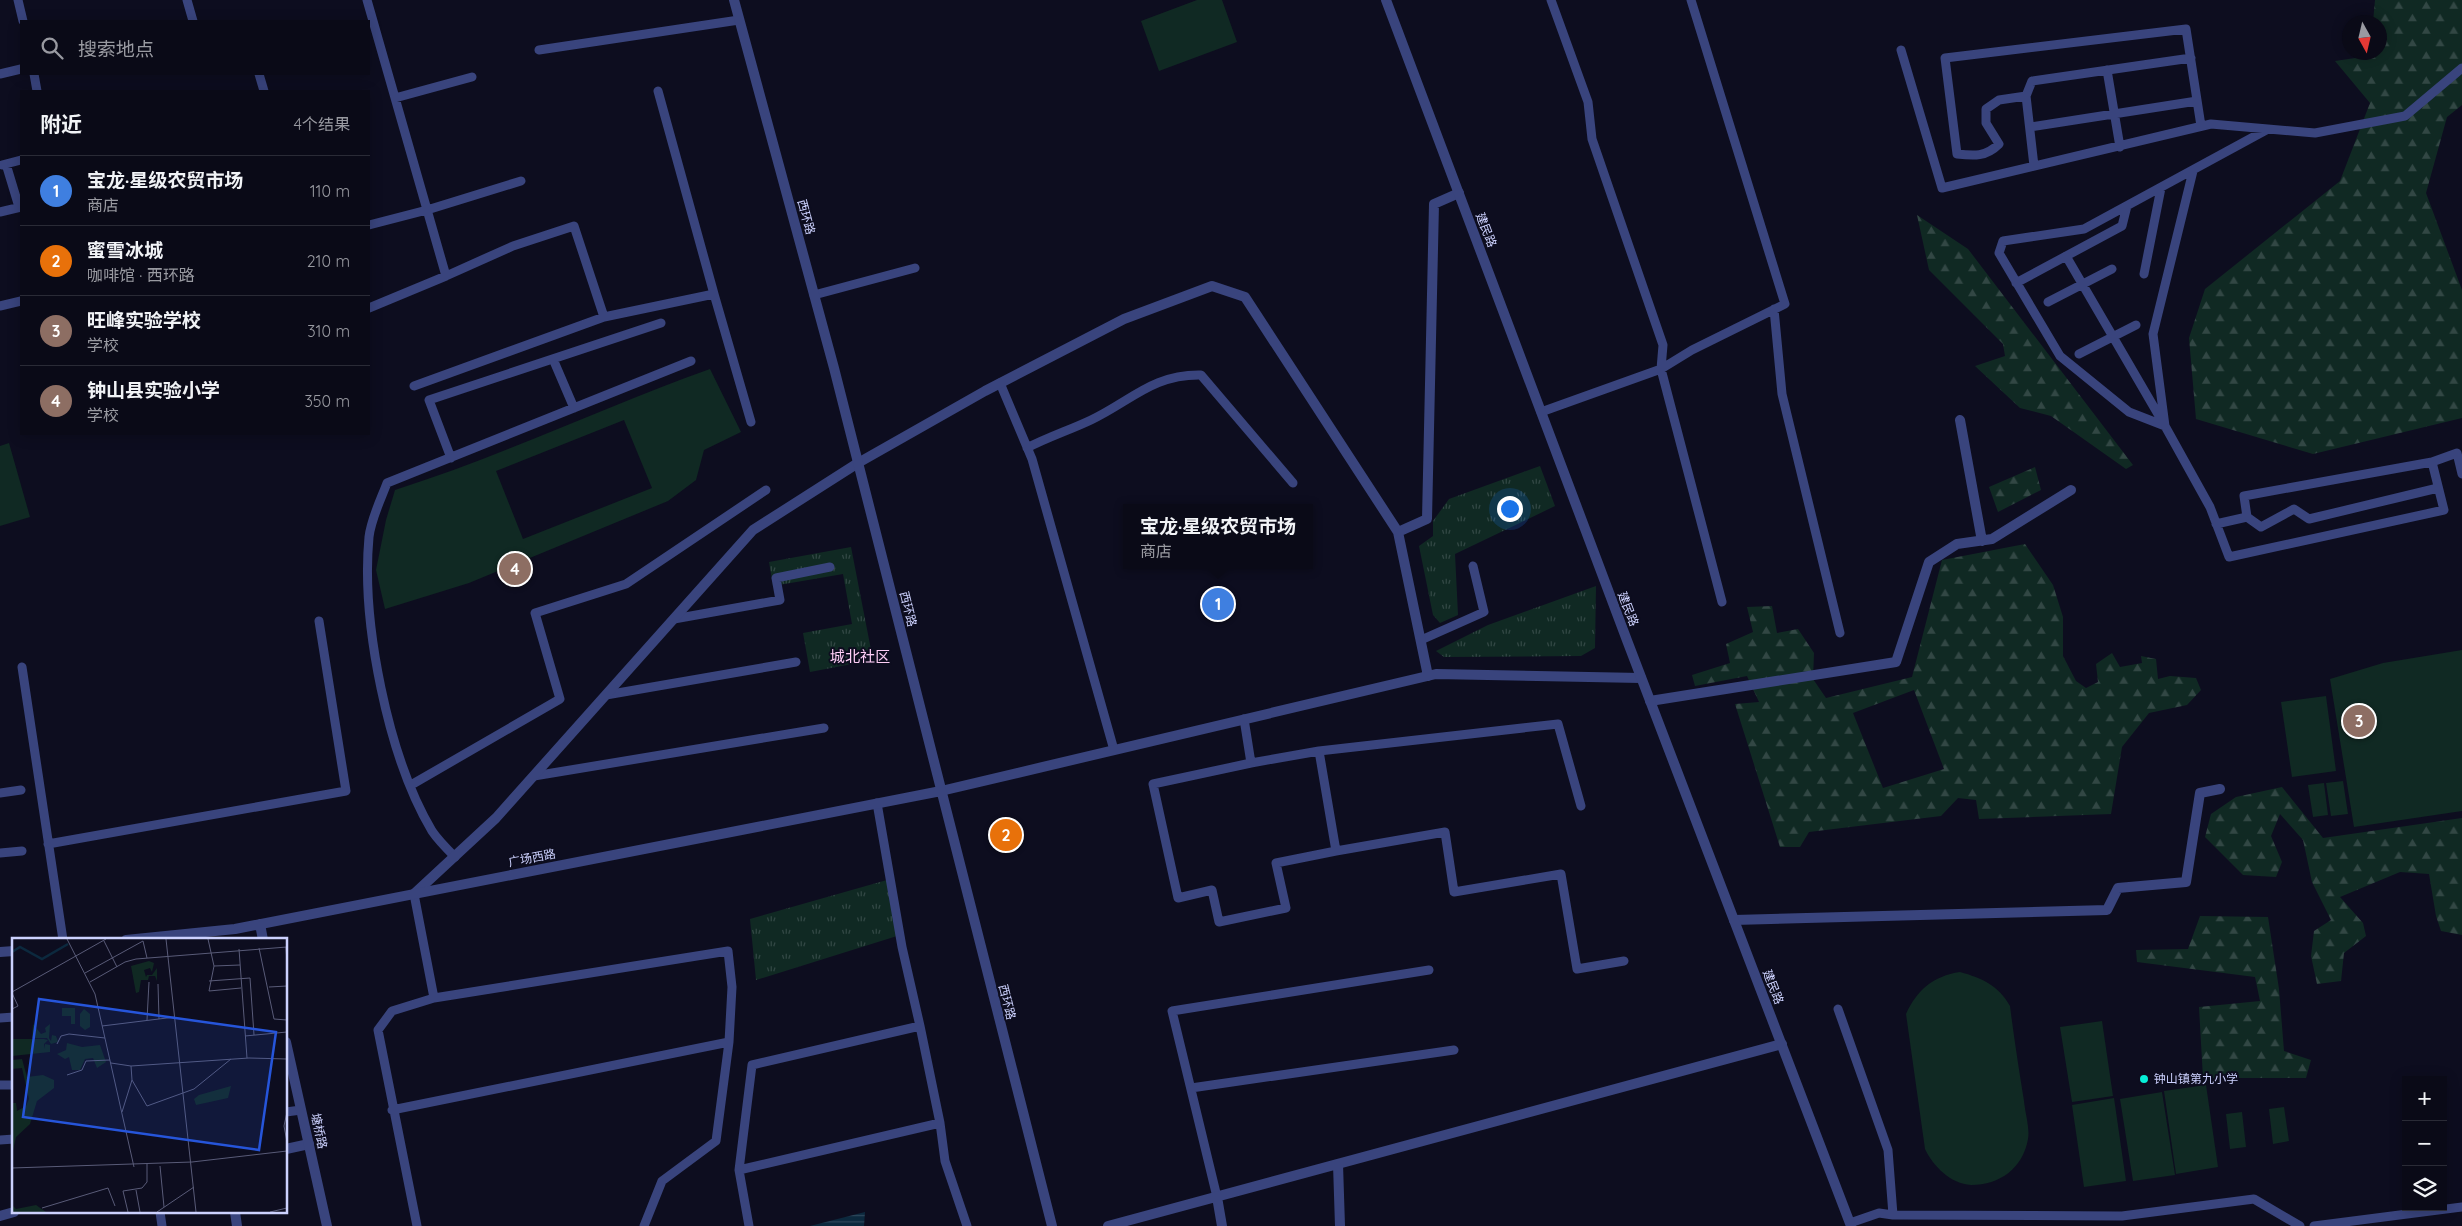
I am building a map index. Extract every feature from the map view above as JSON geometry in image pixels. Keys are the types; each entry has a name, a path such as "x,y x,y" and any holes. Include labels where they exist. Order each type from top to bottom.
{"street":[{"name":"西环路","path":"734,0 858,463 1052,1226"},
{"name":"建民路","path":"1386,0 1641,678 1851,1225"},
{"path":"1398,532 1427,519 1434,204 1458,193"},
{"path":"414,894 496,818 752,530 858,463 1000,383 1124,319 1212,286 1245,297 1398,532 1428,676"},
{"path":"1960,420 1982,540"},
{"path":"1650,701 1896,662 1929,562 1957,544 1992,539 2071,490"},
{"name":"广场西路","path":"146,938 235,929 941,791 1436,674 1641,678"},
{"path":"1734,920 2107,910 2118,888 2186,882 2200,793 2220,789"},
{"path":"260,924 263,938"},
{"path":"1108,1226 1782,1044"},
{"name":"塘桥路","path":"288,1050 327,1226"},
{"path":"288,1149 309,1144"},
{"path":"1338,1164 1340,1226"},
{"path":"1216,1197 1222,1226"}],"lane":[{"path":"18,0 23,20"},
{"path":"187,0 193,20"},
{"path":"367,0 446,276"},
{"path":"1551,0 1588,102 1592,139 1663,345 1661,369 1722,602"},
{"path":"1541,412 1661,369 1692,350 1785,304 1691,0"},
{"path":"539,50 739,20"},
{"path":"2026,96 1999,100 1986,109 1986,123 1999,144 1993,150 1979,156 1958,154 1945,58 2186,30 2201,126"},
{"path":"1902,50 1942,188 2211,124 2315,133 2405,116 2462,68"},
{"path":"2034,166 2026,96 2032,81 2191,58"},
{"path":"0,74 20,70"},
{"path":"2107,70 2120,146"},
{"path":"34,75 37,90"},
{"path":"259,75 264,90"},
{"path":"395,98 472,76"},
{"path":"658,91 751,422"},
{"path":"2030,127 2197,101"},
{"path":"2165,426 2129,412 2060,356 1999,254 2003,241 2084,230 2269,129"},
{"path":"0,212 20,207 3,165 20,160"},
{"path":"2165,426 2152,334 2192,170"},
{"path":"370,225 427,210 521,180"},
{"path":"2144,274 2161,188"},
{"path":"2016,283 2122,226 2127,206"},
{"path":"370,308 513,246 574,226 604,317"},
{"path":"2066,256 2210,507 2229,557 2444,510 2432,462"},
{"path":"814,295 915,268"},
{"path":"2048,302 2112,269"},
{"path":"414,386 604,317 714,294"},
{"path":"0,306 20,301"},
{"path":"1774,309 1782,394 1840,633"},
{"path":"451,458 429,400 660,323"},
{"path":"2079,354 2114,338 2136,325"},
{"path":"553,359 574,408"},
{"path":"454,857 432,832 403,768 384,703 367,592 369,534 386,483 691,361"},
{"path":"1027,448 1046,438 1091,420 1152,383 1187,374 1201,375 1293,483"},
{"path":"1000,383 1027,448 1114,750"},
{"path":"2438,488 2309,519 2294,509 2261,527 2247,517 2244,496 2432,462 2457,453 2462,474"},
{"path":"411,785 560,699 535,613 626,584 766,490"},
{"path":"2216,524 2247,517"},
{"path":"1421,640 1484,612 1473,566"},
{"path":"674,619 780,600 776,578 830,567"},
{"path":"48,844 346,792 319,621"},
{"path":"606,695 796,662"},
{"path":"22,666 63,938"},
{"path":"1244,719 1251,763"},
{"path":"1581,806 1558,724 1319,751 1153,784 1178,898 1212,890 1219,922 1286,908 1276,863 1445,832 1454,892 1562,874 1577,969 1624,961"},
{"path":"534,776 824,728"},
{"path":"1319,751 1336,851"},
{"path":"0,793 20,790"},
{"path":"877,803 902,947 940,1123 945,1161 967,1226"},
{"path":"0,853 22,851"},
{"path":"414,894 434,998"},
{"path":"417,1226 392,1110 378,1030 392,1011 434,998 728,951 732,988 728,1042 716,1141 662,1181 644,1226"},
{"path":"1216,1197 1172,1011 1429,970"},
{"path":"1838,1009 1888,1150 1899,1226"},
{"path":"749,1226 739,1170 752,1065 920,1026"},
{"path":"392,1110 728,1042"},
{"path":"1191,1088 1454,1050"},
{"path":"288,1112 302,1110"},
{"path":"739,1170 940,1123"},
{"path":"1851,1225 1879,1213 1897,1216 2122,1216 2254,1199 2300,1226"},
{"path":"2314,1226 2462,1207"},
{"path":"2122,1216 2125,1226"}],"green space":[{"path":"1197,0 1222,0 1237,42 1159,71 1141,21"},
{"path":"2375,0 2462,0 2462,105 2447,117 2426,193 2462,290 2462,418 2313,454 2196,419 2189,338 2205,289 2340,181 2370,103 2335,61 2387,60 2387,15 2374,15"},
{"path":"1917,215 1968,249 2133,465 2126,469 2051,416 2020,408 1975,366 2005,356 2003,344 1929,270"},
{"path":"710,369 741,432 704,450 696,480 668,501 469,583 385,609 376,570 386,520 395,490 514,447","holes":["624,420 652,488 523,539 496,471"]},
{"path":"9,443 30,517 0,526 0,446"},
{"path":"1540,466 1555,506 1455,554 1458,615 1440,623 1433,615 1419,546 1433,536 1433,521 1449,499"},
{"path":"2035,467 2041,490 1998,512 1989,487"},
{"path":"2025,544 2053,585 2063,617 2063,656 2076,681 2086,688 2098,682 2096,664 2112,653 2120,667 2142,663 2141,656 2156,659 2158,679 2170,676 2196,678 2201,690 2187,705 2149,713 2122,747 2111,814 1979,819 1976,800 1958,798 1941,816 1809,832 1800,847 1780,847 1735,704 1759,702 1747,676 1695,686 1692,675 1730,663 1726,644 1753,632 1747,607 1772,606 1777,633 1798,629 1814,653 1813,679 1826,698 1912,677 1942,560","holes":["1914,690 1944,769 1883,788 1853,713"]},
{"path":"851,547 873,660 810,672 803,633 852,624 843,574 773,586 769,562"},
{"path":"1596,586 1595,648 1581,656 1444,657 1436,651 1488,625"},
{"path":"2462,650 2462,811 2354,827 2330,679 2383,663"},
{"path":"2326,696 2336,771 2292,777 2281,702"},
{"path":"2343,781 2348,814 2331,816 2326,783"},
{"path":"2324,783 2328,815 2313,817 2308,785"},
{"path":"2282,787 2323,838 2462,818 2462,935 2441,931 2436,916 2429,874 2400,872 2340,897 2363,923 2366,936 2344,953 2341,981 2317,984 2311,956 2314,931 2331,920 2312,882 2303,840 2280,814 2271,836 2282,862 2276,877 2243,875 2205,837 2211,814 2236,797"},
{"path":"887,880 897,936 756,980 750,919"},
{"path":"2200,916 2268,917 2279,989 2284,1051 2311,1060 2306,1078 2203,1078 2199,1007 2260,1001 2255,977 2137,962 2136,950 2188,949"},
{"path":"1960,972 1976,977 1995,988 2010,1006 2028,1125 2028,1139 2025,1149 2015,1166 2008,1173 1991,1182 1971,1185 1950,1178 1938,1168 1925,1149 1906,1014 1915,998 1927,986 1942,977"},
{"path":"2102,1021 2113,1096 2072,1102 2060,1027"},
{"path":"2206,1085 2218,1167 2176,1174 2164,1091"},
{"path":"2162,1092 2175,1175 2133,1181 2120,1099"},
{"path":"2114,1098 2126,1181 2084,1187 2072,1105"},
{"path":"2284,1107 2289,1141 2273,1144 2269,1109"},
{"path":"2242,1112 2246,1147 2230,1149 2226,1114"}],"water":[{"path":"865,1212 864,1226 810,1226"}],"place":[{"name":"钟山县实验小学","path":"515,569"},
{"name":"宝龙·星级农贸市场","path":"1218,604"},
{"name":"旺峰实验学校","path":"2359,721"},
{"name":"蜜雪冰城","path":"1006,835"},
{"name":"钟山镇第九小学","path":"2144,1079"}],"district":[{"name":"城北社区","path":"860,657"}]}
